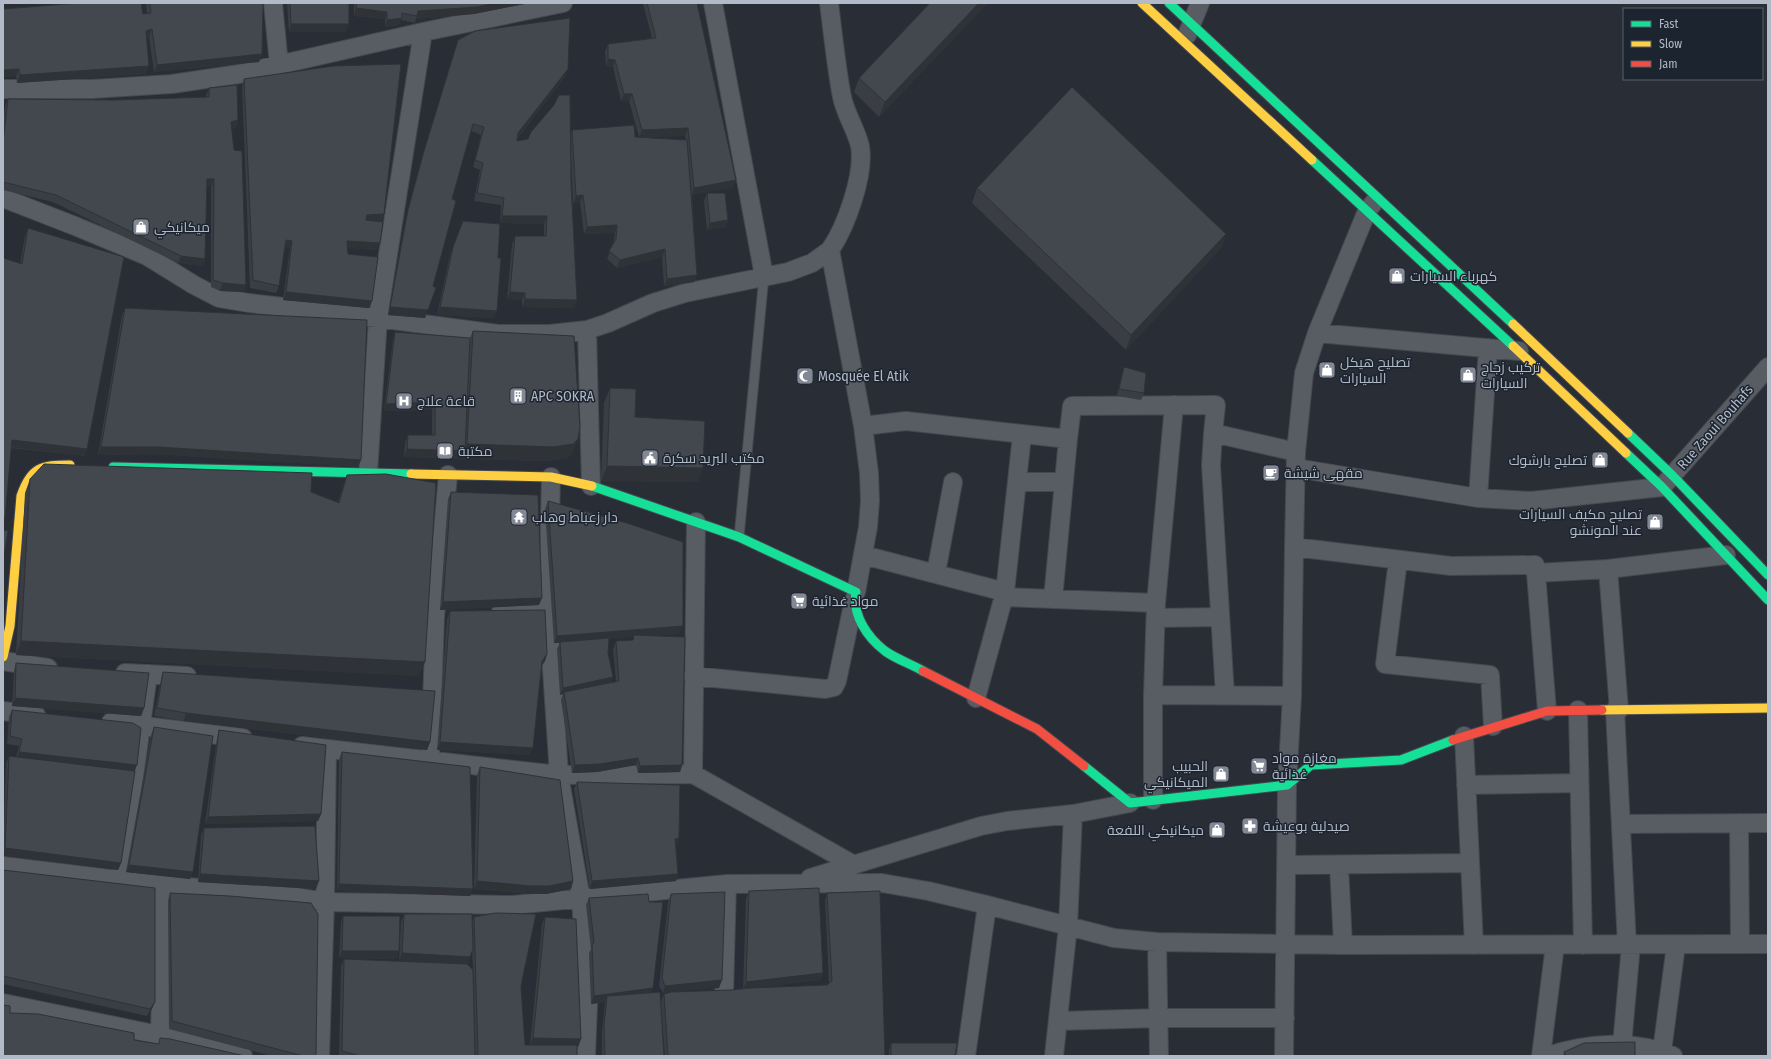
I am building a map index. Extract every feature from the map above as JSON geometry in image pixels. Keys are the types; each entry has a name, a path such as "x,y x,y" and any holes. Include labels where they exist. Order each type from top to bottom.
{"street":[{"path":"273,3 279,65"},
{"path":"3,89 92,89 172,84 239,74 423,32 563,3"},
{"path":"713,3 764,276"},
{"path":"3,198 147,256 194,285 219,298 498,334 550,334 587,330 608,323 653,303 685,293 788,272 812,263 830,250 839,238 860,172 860,147 853,123 842,99 829,3"},
{"path":"1142,3 1184,44 1519,351 1668,481 1726,554 1768,600"},
{"path":"1169,3 1378,197 1668,481 1768,575"},
{"path":"1184,44 1200,3"},
{"path":"368,473 378,318 423,32"},
{"path":"1284,1056 1287,785 1292,696 1296,460 1304,374 1317,333 1367,211 1378,197"},
{"path":"694,676 825,689 834,687 837,682 863,555 868,526 870,501 869,473 863,426 830,250"},
{"path":"587,330 591,486"},
{"path":"1317,333 1519,351"},
{"path":"1478,498 1488,348"},
{"name":"Rue Zaoui Bouhafs","path":"1668,481 1768,367"},
{"path":"1153,800 1153,695 1156,611 1174,405"},
{"path":"1053,599 1072,406 1216,405 1211,465 1225,695"},
{"path":"863,426 906,421 1068,439"},
{"path":"1213,433 1296,460 1478,498 1531,501 1668,481"},
{"path":"976,698 1004,595 1022,435"},
{"path":"3,656 10,626 21,496 26,480 35,469 53,465 77,466"},
{"path":"100,466 551,477 591,486 739,537 855,595"},
{"path":"430,761 442,616 448,475"},
{"path":"551,477 548,609 559,775 581,899 588,1005 586,1056"},
{"path":"936,573 953,482"},
{"path":"1017,482 1064,482"},
{"path":"693,774 696,522"},
{"path":"1294,547 1451,566 1535,565 1547,711"},
{"path":"1536,573 1608,569 1726,554"},
{"path":"863,555 936,573 1004,595 1220,617"},
{"path":"1398,560 1385,664 1490,674 1493,726"},
{"path":"1608,569 1617,710 1621,824 1629,945 1622,1045"},
{"path":"855,595 859,619 871,639 885,651 1037,729 1130,803"},
{"path":"487,613 548,609"},
{"path":"3,660 68,670"},
{"path":"112,672 207,678"},
{"path":"120,880 148,674"},
{"path":"1153,695 1292,696"},
{"path":"793,883 981,826 1007,821 1073,814 1130,803 1287,785 1311,766 1401,760 1493,726 1547,711 1768,708"},
{"path":"1578,710 1583,945"},
{"path":"3,711 50,716"},
{"path":"98,721 142,725 258,740"},
{"path":"1464,736 1474,945"},
{"path":"289,744 559,775 693,774 854,865"},
{"path":"320,1056 325,902 327,749"},
{"path":"1466,785 1579,783"},
{"path":"1054,1056 1068,926 1073,814"},
{"path":"1739,823 1740,944"},
{"path":"1621,824 1768,823"},
{"path":"1287,865 1470,863"},
{"path":"1339,865 1343,945"},
{"path":"3,866 163,885 297,897 325,902 513,905 727,884 882,883 987,905 1114,938 1157,942 1343,945 1768,944"},
{"path":"724,993 727,884"},
{"path":"160,1036 163,885"},
{"path":"966,1056 987,905"},
{"path":"1157,942 1159,1056"},
{"path":"1540,1056 1555,945"},
{"path":"1548,1056 1568,1049 1593,1045 1622,1045 1668,1054 1676,945"},
{"path":"3,1003 160,1036 243,1056"},
{"path":"1058,1021 1159,1018 1284,1018"}],"lane":[{"path":"739,537 764,276"}],"building":[{"path":"78,3 141,3 143,14 151,13 150,3 263,3 262,54 157,65 152,29 146,31 149,66 20,75 19,69 3,70 3,9"},
{"path":"290,3 349,3 349,24 291,24"},
{"path":"357,3 496,3 477,7 418,11 417,16 402,13 402,18 387,20 387,12 356,8"},
{"path":"647,3 697,3 736,180 694,188 688,128 642,130 632,94 624,94 615,60 608,59 608,44 656,38"},
{"path":"930,3 979,3 885,102 859,78"},
{"path":"570,18 568,69 518,133 517,141 528,139 531,132 554,105 559,95 570,95 571,182 577,300 525,299 525,293 510,292 515,236 546,236 547,216 502,216 504,198 477,193 483,163 475,160 484,127 473,124 452,199 456,201 433,286 436,288 428,310 390,307 408,210 424,151 458,40 475,31"},
{"path":"401,64 384,214 367,215 366,220 383,222 380,243 347,241 348,254 378,257 372,301 286,292 292,241 286,240 279,286 253,280 244,79 333,66"},
{"path":"237,85 238,120 231,122 234,150 242,151 246,285 223,283 213,280 214,179 207,179 205,259 181,256 56,195 3,182 3,142 8,99 113,100 209,97 209,88"},
{"path":"1072,87 1226,234 1131,335 977,188"},
{"path":"634,125 635,137 687,140 697,275 667,279 665,249 620,260 609,251 616,239 617,225 587,227 583,195 576,196 572,130"},
{"path":"707,193 725,193 728,220 710,223"},
{"path":"463,221 500,224 498,258 501,258 497,311 440,307 453,247"},
{"path":"28,228 124,257 87,449 12,440 5,518 3,518 3,258 22,264"},
{"path":"125,308 367,320 361,460 158,447 101,447"},
{"name":"APC SOKRA","path":"473,331 574,336 580,427 578,439 573,444 553,447 467,444"},
{"path":"395,332 470,338 465,451 407,449 408,435 435,435 435,402 386,404"},
{"path":"1124,367 1146,373 1144,393 1119,389"},
{"name":"مكتب البريد سكرة","path":"610,388 636,389 635,417 705,421 703,468 607,466"},
{"path":"44,464 312,473 311,492 339,503 347,475 386,474 436,483 425,662 21,641 30,479"},
{"path":"451,492 538,495 542,598 443,602"},
{"path":"548,501 627,523 683,542 683,626 557,636"},
{"path":"3,530 8,531 3,562"},
{"path":"545,610 547,654 542,661 533,748 440,742 450,611"},
{"path":"634,635 685,637 682,765 640,766 638,758 600,764 575,765 564,692 619,681 616,641 633,640"},
{"path":"609,638 608,653 613,677 563,688 560,642"},
{"path":"16,663 149,673 144,708 15,698"},
{"path":"163,672 435,691 430,742 186,713 157,708"},
{"path":"12,710 133,723 141,728 137,765 19,752 22,739 10,736"},
{"path":"154,727 213,736 193,872 129,865"},
{"path":"219,730 326,745 321,814 208,817"},
{"path":"342,752 470,767 473,889 339,884"},
{"path":"9,756 135,771 121,863 5,848"},
{"path":"480,767 560,780 573,881 549,886 531,886 477,881"},
{"path":"577,782 680,785 679,838 675,839 678,874 592,881"},
{"path":"315,826 319,881 200,874 204,828"},
{"path":"3,870 155,888 155,1002 150,1009 3,976"},
{"path":"819,888 823,973 746,982 749,891"},
{"path":"880,891 885,1056 668,1056 664,994 671,992 827,985 832,981 827,893"},
{"path":"725,892 722,980 665,986 662,978 671,894"},
{"path":"170,893 230,896 311,903 318,914 316,1056 303,1056 172,1021"},
{"path":"648,894 649,902 663,902 653,988 594,996 592,945 594,942 589,898"},
{"path":"495,913 536,914 521,986 525,1045 577,1045 577,1056 478,1056 474,917"},
{"path":"404,914 472,914 473,949 470,957 402,953"},
{"path":"343,916 400,916 399,951 342,951"},
{"path":"545,917 576,919 581,1039 533,1038"},
{"path":"344,959 467,964 473,970 475,1056 360,1056 342,1051"},
{"path":"660,992 664,1056 605,1056 604,1026 607,996"},
{"path":"3,1005 10,1006 10,1013 38,1014 134,1033 134,1040 159,1044 160,1038 170,1039 245,1056 3,1056"},
{"path":"1635,1042 1635,1056 1567,1056 1564,1052 1584,1043"},
{"path":"891,1043 957,1043 955,1056 891,1056"}],"traffic: fast":[{"path":"1169,3 1513,324"},
{"path":"1312,160 1513,346"},
{"path":"1628,433 1673,476 1768,575"},
{"path":"1626,453 1662,487 1768,600"},
{"path":"113,467 411,474"},
{"path":"592,486 739,537 856,592 856,609 862,625 872,639 889,654 923,671"},
{"path":"1084,766 1130,803 1287,785 1311,765 1401,760 1453,740"}],"traffic: slow":[{"path":"1142,3 1312,160"},
{"path":"1513,324 1628,433"},
{"path":"1513,346 1626,453"},
{"path":"3,657 10,626 21,496 33,473 44,467 70,465"},
{"path":"411,474 551,477 592,486"},
{"path":"1602,710 1768,708"}],"traffic: jam":[{"path":"923,671 1037,729 1084,766"},
{"path":"1453,740 1547,711 1602,710"}],"place":[{"name":"ميكانيكي","path":"141,227"},
{"name":"كهرباء السيارات","path":"1397,276"},
{"name":"تصليح هيكل السيارات","path":"1327,370"},
{"name":"تركيب زجاج السيارات","path":"1468,375"},
{"name":"Mosquée El Atik","path":"805,376"},
{"name":"APC SOKRA","path":"518,396"},
{"name":"قاعة علاج","path":"404,401"},
{"name":"مكتبة","path":"445,451"},
{"name":"مكتب البريد سكرة","path":"650,458"},
{"name":"تصليح بارشوك","path":"1600,460"},
{"name":"مقهى شيشة","path":"1271,473"},
{"name":"دار زعباط وهاب","path":"519,517"},
{"name":"تصليح مكيف السيارات عند المونشو","path":"1655,522"},
{"name":"مواد غذائية","path":"799,601"},
{"name":"مغازة مواد غذائية","path":"1259,766"},
{"name":"الحبيب الميكانيكي","path":"1221,774"},
{"name":"صيدلية بوعيشة","path":"1250,826"},
{"name":"ميكانيكي اللفعة","path":"1217,830"}]}
